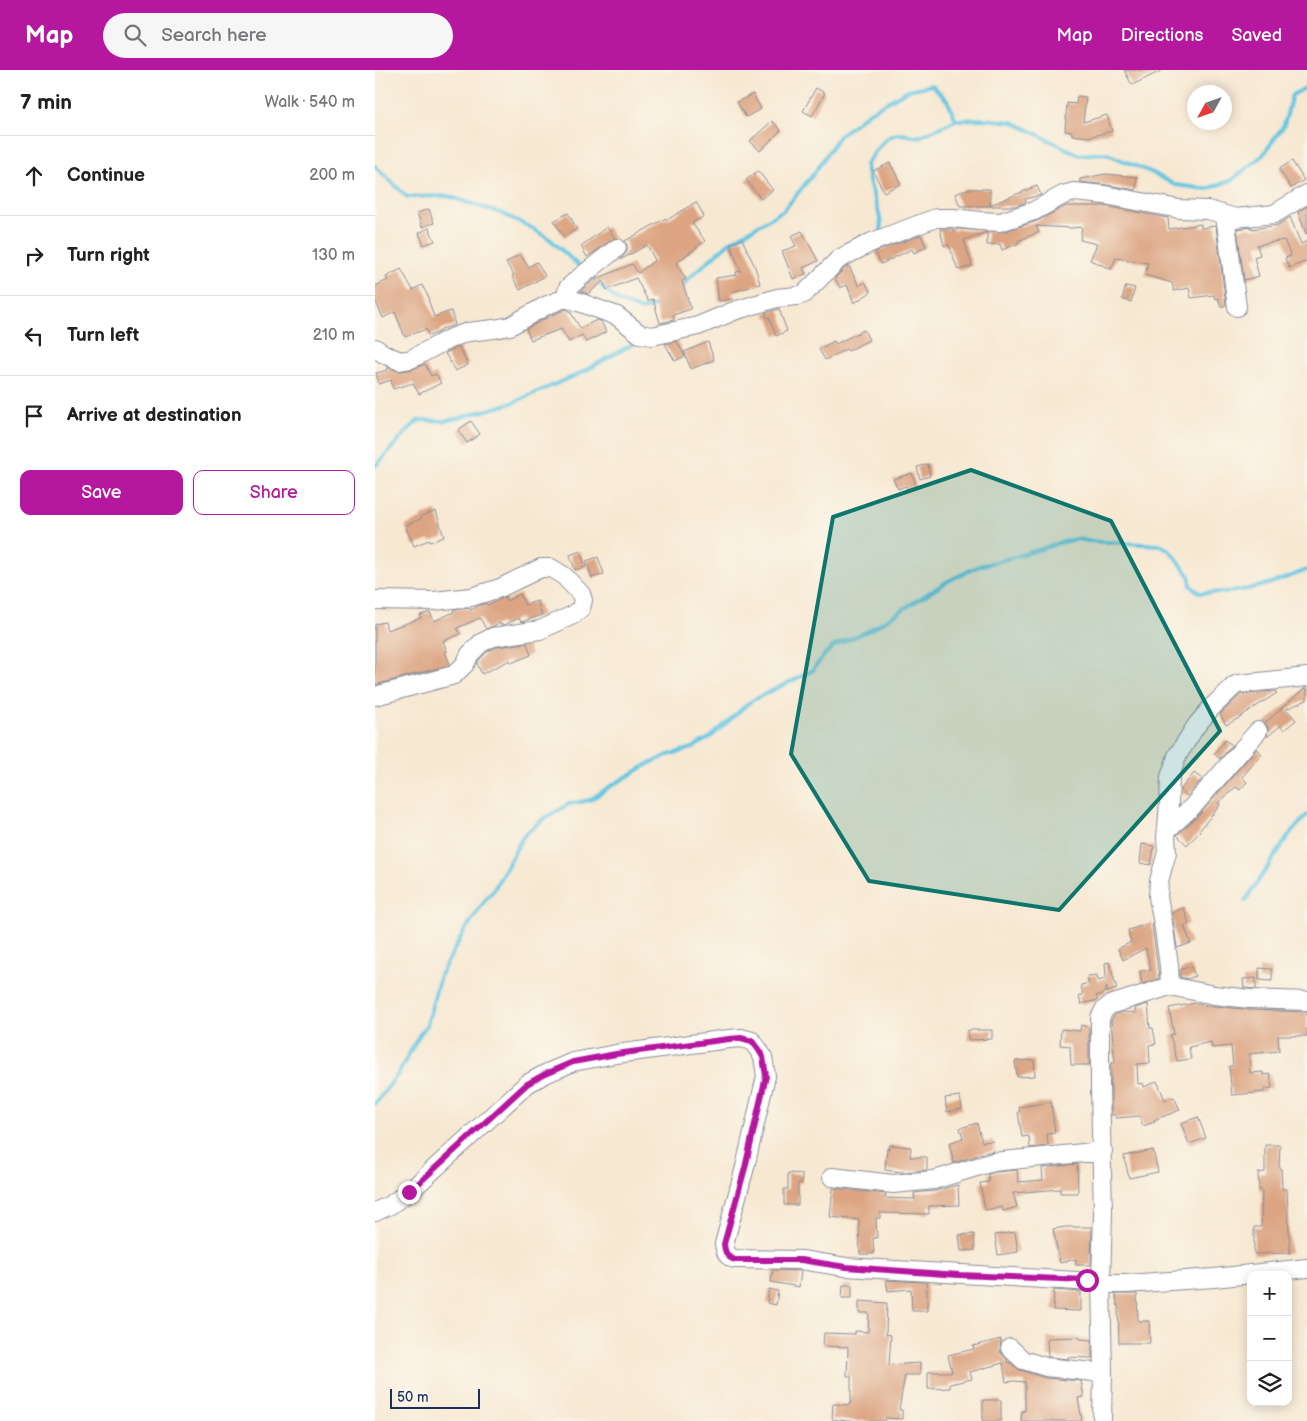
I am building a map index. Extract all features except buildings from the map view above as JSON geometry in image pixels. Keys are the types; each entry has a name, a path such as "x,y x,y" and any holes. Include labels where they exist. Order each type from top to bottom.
{"street":[{"path":"375,348 400,361 411,359 449,339 468,332 494,330 510,326 545,306 565,298 617,316 640,334 653,336 698,326 734,311 777,298 804,294 839,260 872,242 936,218 1001,222 1034,211 1063,194 1074,192 1105,195 1179,210 1208,210 1236,218 1274,214 1307,194"},
{"path":"1225,215 1237,307"},
{"path":"565,298 568,288 617,248"},
{"path":"375,600 433,601 471,597 500,588 541,568 551,568 564,576 581,594 583,600 581,608 573,615 539,630 493,636 481,642 470,654 465,664 454,675 375,696"},
{"path":"1170,986 1169,966 1158,897 1159,881 1167,852 1170,777 1177,756 1196,726 1229,690 1239,684 1307,677"},
{"path":"1167,830 1194,805 1259,731"},
{"path":"1102,1421 1101,1282 1103,1151 1100,1087 1100,1018 1104,1010 1110,1005 1170,986 1232,997 1307,1001"},
{"path":"375,1212 390,1205 409,1192 527,1084 545,1074 573,1062 616,1054 741,1038 752,1041 758,1049 763,1057 766,1076 745,1168 724,1244 725,1252 730,1258 735,1260 801,1260 846,1267 1126,1284 1214,1278 1272,1270 1307,1268"},
{"path":"832,1177 893,1184 934,1180 993,1162 1103,1151"},
{"path":"1010,1348 1023,1360 1046,1367 1103,1373"}],"highlighted area":[{"path":"971,470 1111,521 1220,731 1059,910 869,881 791,754 833,517"}],"waterway":[{"path":"682,288 688,279 730,242 784,210 815,172 839,136 868,113 908,90 932,85 947,100 956,120 984,119 1013,122 1079,155 1105,153 1153,173 1175,185 1207,189 1232,180 1263,155 1284,125 1292,95 1307,87"},
{"path":"881,231 879,214 866,164 881,144 890,137 901,134 921,136 956,120"},
{"path":"375,166 407,197 448,196 503,214 530,227 551,240 583,270"},
{"path":"590,276 618,301 642,310 659,304"},
{"path":"375,466 419,420 443,421 455,419 512,403 579,374 631,345 637,339"},
{"path":"375,1104 398,1074 427,1025 440,975 465,930 493,891 524,835 542,820 569,804 590,800 647,765 668,755 692,748 711,737 753,700 812,671 834,646 870,630 948,581 979,566 1077,539 1160,545 1169,550 1176,558 1189,575 1191,586 1200,593 1231,592 1254,588 1307,570"},
{"path":"1245,901 1289,835 1307,815"}],"route":[{"path":"409,1192 527,1084 545,1074 573,1062 616,1054 741,1038 752,1041 758,1049 763,1057 766,1076 745,1168 724,1244 725,1252 730,1258 735,1260 801,1260 846,1267 959,1275 1073,1281 1087,1280"}]}
